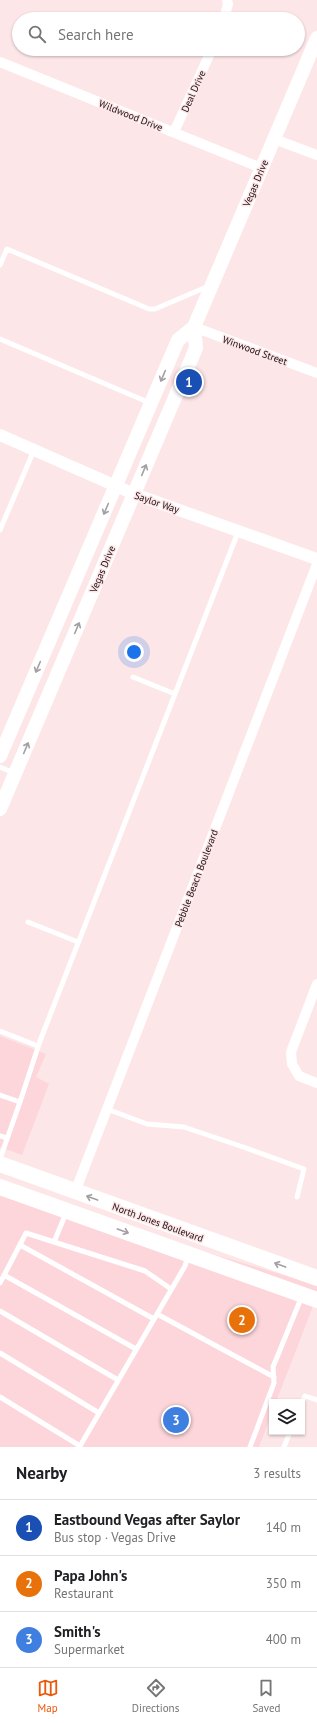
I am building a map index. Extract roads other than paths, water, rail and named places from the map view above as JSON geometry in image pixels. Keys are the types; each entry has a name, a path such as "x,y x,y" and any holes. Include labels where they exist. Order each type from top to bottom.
{"main road":[{"name":"Vegas Drive","path":"0,756 178,340 194,327 317,38"},
{"name":"Vegas Drive","path":"0,810 196,348 194,327"},
{"name":"North Jones Boulevard","path":"0,1164 317,1278"},
{"name":"North Jones Boulevard","path":"0,1187 317,1300"},
{"path":"21,1194 75,1192"},
{"path":"188,1254 196,1235"}],"street":[{"path":"226,12 228,4 227,0"},
{"name":"Deal Drive","path":"174,132 209,56"},
{"name":"Wildwood Drive","path":"0,62 262,168"},
{"path":"274,139 317,155"},
{"name":"Winwood Street","path":"194,327 317,373"},
{"name":"Saylor Way","path":"0,435 134,494 317,560"},
{"name":"Pebble Beach Boulevard","path":"75,1192 317,564"},
{"path":"317,984 291,1052 292,1064 299,1076 317,1083"}],"lane":[{"path":"0,265 7,249 149,309 155,309 212,285"},
{"path":"0,339 151,403"},
{"path":"0,530 34,450"},
{"path":"0,1159 38,1046 238,531"},
{"path":"133,677 175,694"},
{"path":"0,767 15,774"},
{"path":"28,922 78,942"},
{"path":"0,1031 38,1046"},
{"path":"0,1095 20,1102"},
{"path":"107,1109 147,1124 184,1127 304,1169 297,1197"},
{"path":"0,1136 7,1138"},
{"path":"54,1242 67,1211"},
{"path":"0,1282 26,1233 145,1271 171,1289"},
{"path":"20,1245 154,1319"},
{"path":"0,1397 80,1446 185,1266 188,1254"},
{"path":"4,1275 136,1349"},
{"path":"250,1447 274,1383 273,1367 302,1295"},
{"path":"0,1311 118,1380"},
{"path":"157,1314 274,1377"},
{"path":"0,1353 99,1413"},
{"path":"304,1399 305,1396 317,1400"},
{"path":"284,1447 289,1435"}],"place":[{"name":"Eastbound Vegas after Saylor","path":"189,382"},
{"name":"Papa John's","path":"242,1320"},
{"name":"Smith's","path":"176,1420"}]}
